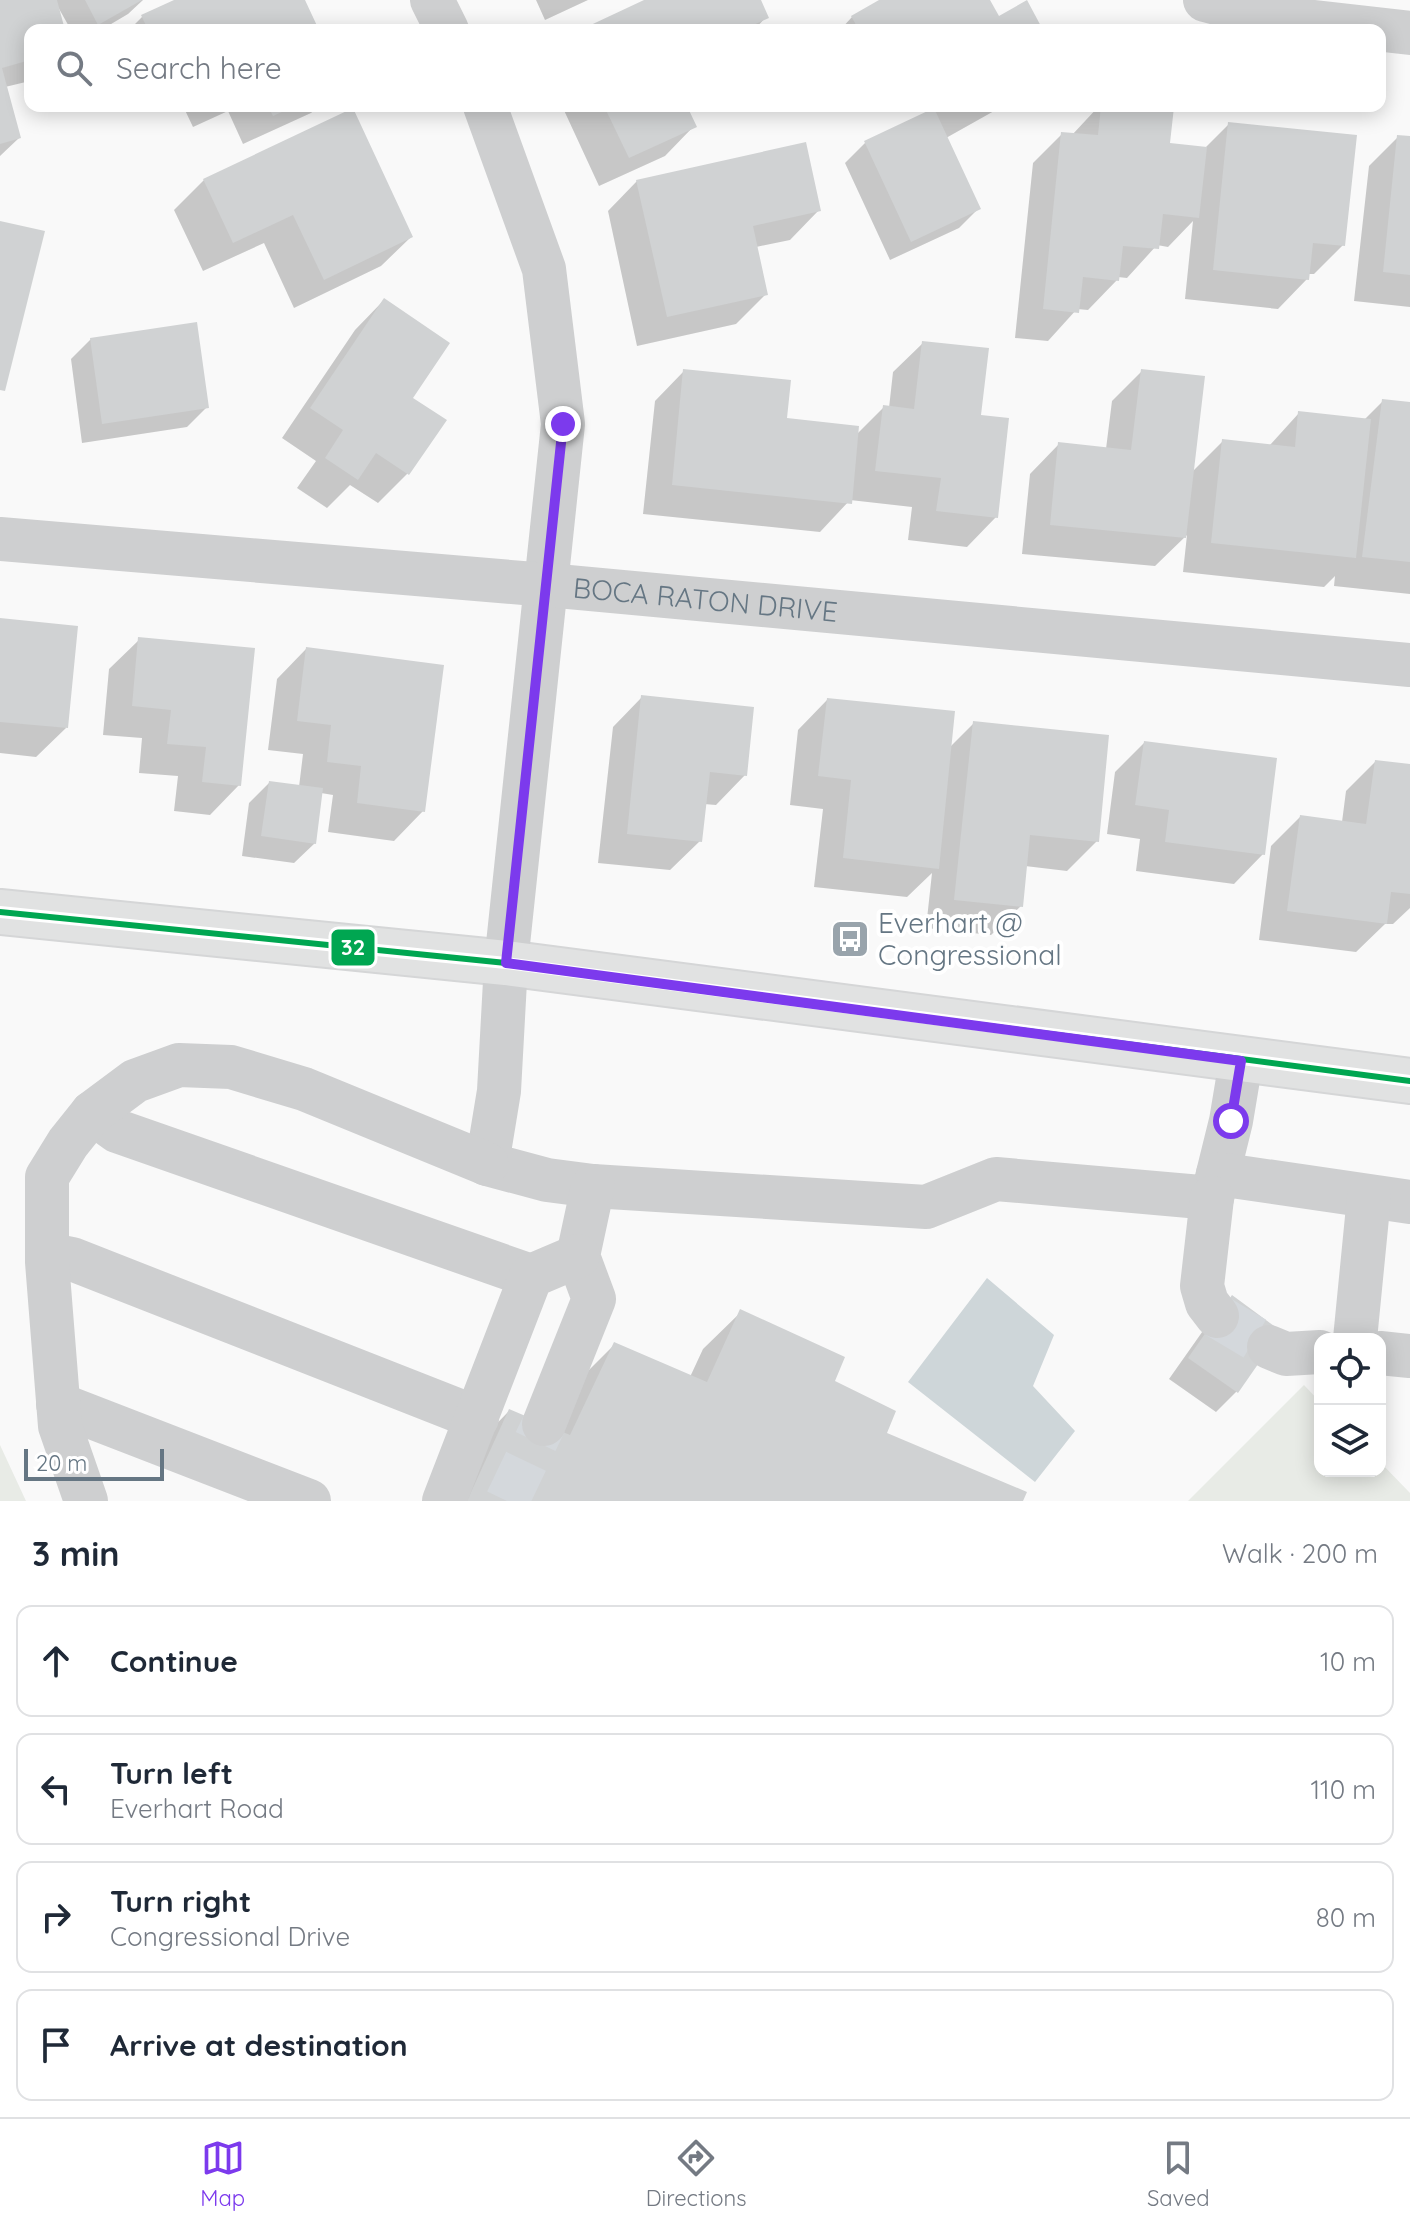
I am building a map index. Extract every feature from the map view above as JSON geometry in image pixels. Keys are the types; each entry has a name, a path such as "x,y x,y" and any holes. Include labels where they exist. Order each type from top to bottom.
{"main road":[{"path":"0,912 506,963 1410,1081"}],"street":[{"path":"432,0 444,24"},
{"path":"1205,0 1270,17 1331,24"},
{"path":"1386,30 1410,33"},
{"path":"487,112 544,269 563,424 506,963 499,1091 487,1164"},
{"name":"BOCA RATON DRIVE","path":"0,539 547,585 1410,665"},
{"path":"1217,1316 1207,1303 1202,1286 1215,1186 1231,1121 1241,1061"},
{"path":"86,1501 60,1426 47,1254 47,1177 92,1113 135,1081 179,1065 231,1067 304,1089 487,1164 547,1180 593,1186 926,1207 996,1179 1215,1186 1390,1199 1356,1333"},
{"path":"92,1113 117,1131 531,1276 578,1256"},
{"path":"544,1424 594,1299 578,1256 593,1186"},
{"path":"47,1254 72,1259 477,1418"},
{"path":"444,1501 531,1276"},
{"path":"1269,1347 1286,1354 1314,1352"},
{"path":"1386,1354 1410,1356"},
{"path":"58,1404 309,1501"}],"shaded area":[{"path":"987,1278 1054,1335 1033,1386 1075,1431 1035,1482 908,1382"},
{"path":"1304,1385 1314,1396 1314,1477 1386,1477 1386,1468 1410,1493 1410,1501 1188,1501"},
{"path":"0,1445 26,1501 0,1501"}],"building":[{"path":"0,0 57,0 63,24 24,24 24,62 2,68 21,138 0,144"},
{"path":"85,0 142,0 100,24"},
{"path":"174,0 305,0 316,24 145,24 141,15"},
{"path":"644,0 761,0 769,18 756,24 593,24"},
{"path":"879,0 990,0 999,16 1027,0 1040,24 856,24 851,16"},
{"path":"345,112 355,112 413,237 324,280 293,215 233,243 203,179"},
{"path":"607,112 690,112 697,127 629,158"},
{"path":"926,112 936,112 981,209 911,242 864,141"},
{"path":"1100,112 1173,112 1170,143 1207,147 1199,218 1163,214 1159,249 1123,246 1119,281 1083,277 1079,313 1043,309 1061,132 1098,135"},
{"path":"1228,122 1357,135 1345,246 1313,243 1309,280 1213,270"},
{"path":"1397,135 1410,136 1410,275 1383,272"},
{"path":"806,142 821,211 753,226 768,295 667,317 636,180"},
{"path":"0,221 45,231 5,391 0,390"},
{"path":"384,298 450,343 413,398 447,420 409,475 376,453 358,480 325,458 343,430 310,408"},
{"path":"197,322 209,408 102,424 90,338"},
{"path":"922,341 989,348 981,415 1009,418 998,518 936,511 941,478 875,471 883,405 914,409"},
{"path":"683,369 791,380 787,418 859,426 852,504 672,485"},
{"path":"1141,369 1205,376 1186,538 1050,525 1058,442 1131,450"},
{"path":"1382,399 1410,402 1410,562 1362,557"},
{"path":"1298,411 1371,419 1356,558 1211,543 1222,439 1295,447"},
{"path":"0,618 78,626 68,728 0,722"},
{"path":"138,637 255,648 241,786 202,782 206,747 167,744 171,710 132,706"},
{"path":"306,647 444,665 425,812 357,803 361,766 327,762 331,725 297,721"},
{"path":"641,695 754,707 747,776 710,772 702,842 627,834"},
{"path":"827,698 955,711 939,869 843,858 851,780 818,776"},
{"path":"973,721 1109,735 1099,842 1030,835 1023,907 954,900"},
{"path":"1144,741 1277,758 1265,855 1165,842 1169,810 1135,805"},
{"path":"1375,760 1410,764 1410,894 1391,892 1387,924 1287,911 1300,815 1366,824"},
{"path":"269,781 323,788 316,844 261,836"},
{"path":"1232,1295 1281,1331 1238,1393 1188,1358"},
{"path":"740,1309 845,1357 835,1381 896,1411 887,1433 1027,1492 1023,1501 467,1501 509,1409 570,1435 614,1342 707,1382"}],"tunnel":[{"path":"1217,1316 1269,1347"},
{"path":"507,1501 544,1424"}],"transit line":[{"name":"32","path":"0,912 506,963 1410,1081"}],"place":[{"name":"Everhart @ Congressional","path":"850,939"}],"route":[{"path":"563,424 506,963 1241,1061 1231,1121"}]}
